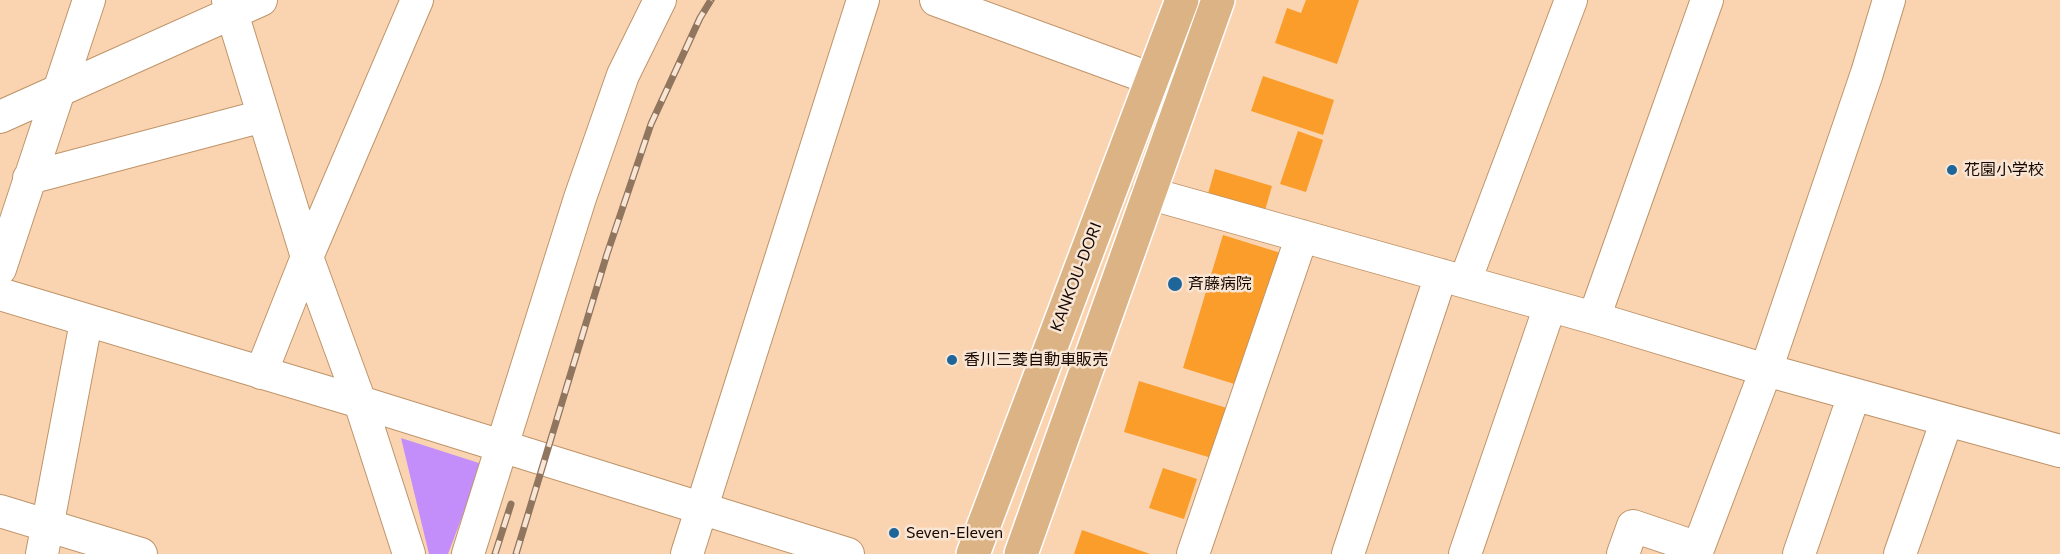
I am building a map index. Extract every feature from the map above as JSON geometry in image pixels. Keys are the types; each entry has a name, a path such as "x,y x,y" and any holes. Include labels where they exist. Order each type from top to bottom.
{"main road":[{"name":"KANKOU-DORI","path":"973,554 1182,0"},
{"path":"1021,554 1218,0"}],"street":[{"path":"0,269 29,178 62,89 89,0"},
{"path":"0,117 230,6 261,0"},
{"path":"261,373 306,257 417,0"},
{"path":"468,554 584,186 623,75 660,0"},
{"path":"687,554 863,0"},
{"path":"936,0 1152,79"},
{"path":"1348,554 1453,278 1571,0"},
{"path":"1594,318 1707,0"},
{"path":"1623,554 1633,526 1697,551 1766,370 1867,73 1888,0"},
{"path":"230,6 306,257 360,402 410,554"},
{"path":"29,178 263,116"},
{"path":"1148,193 1594,318 1854,395 2060,451"},
{"path":"1193,554 1302,236"},
{"path":"0,294 86,322 360,402 848,554"},
{"path":"1465,554 1550,306"},
{"path":"45,540 86,322"},
{"path":"1799,554 1854,395"},
{"path":"1900,554 1947,420"},
{"path":"0,511 45,540 141,554"}],"shaded area":[{"path":"401,438 482,464 448,554 429,554"}],"building":[{"path":"1306,0 1359,0 1337,64 1275,43 1287,8 1301,13"},
{"path":"1263,76 1334,100 1323,135 1251,111"},
{"path":"1298,131 1323,140 1306,192 1280,184"},
{"path":"1215,169 1272,186 1264,214 1207,197"},
{"path":"1223,235 1284,254 1244,387 1183,368"},
{"path":"1139,381 1230,409 1215,459 1124,432"},
{"path":"1163,468 1197,479 1184,519 1149,508"},
{"path":"1082,530 1150,554 1074,554"}],"railway":[{"path":"516,554 607,254 651,124 700,18 711,0"},
{"path":"495,554 511,504"}],"place":[{"name":"花園小学校","path":"1952,170"},
{"name":"斉藤病院","path":"1175,284"},
{"name":"香川三菱自動車販売","path":"952,360"},
{"name":"Seven-Eleven","path":"894,533"}]}
